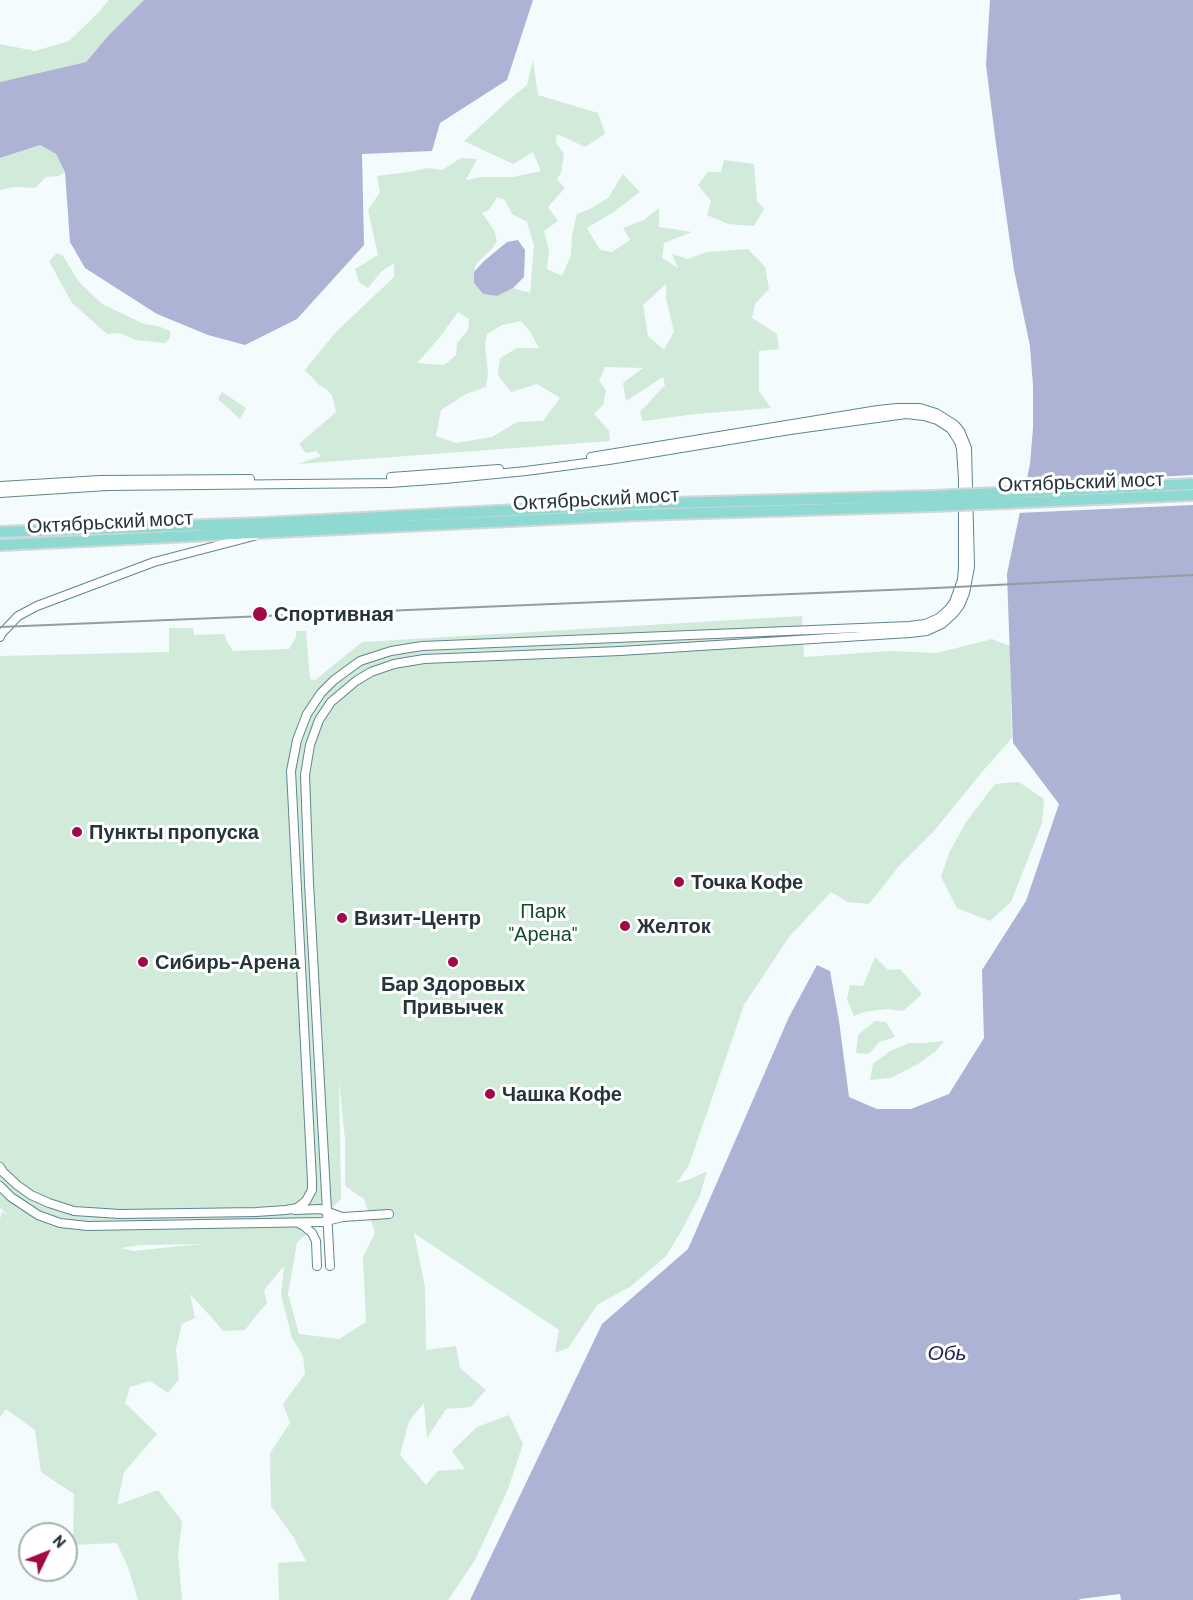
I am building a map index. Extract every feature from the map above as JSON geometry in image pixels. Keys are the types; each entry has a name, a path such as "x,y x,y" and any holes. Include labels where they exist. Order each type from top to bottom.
{"main road":[{"name":"Октябрьский мост","path":"0,545 933,501 1193,484"},
{"name":"Октябрьский мост","path":"0,532 264,523 635,504 933,501 1193,495"}],"street":[{"path":"0,486 100,480 391,477 529,466 897,408 920,408 949,420 960,431 967,448 970,567 968,581 960,605 954,613 942,624 927,631 631,650 424,659 394,664 371,672 331,702 319,720 310,745 305,775 325,1194 316,1241 317,1266"},
{"path":"0,493 107,486 390,483 446,479 609,460 906,414 937,420 946,424 955,434 963,461 962,580 949,609 939,618 926,624 422,646 391,651 360,661 334,680 321,693 306,714 297,740 291,771 312,1191 328,1241 330,1266"},
{"path":"0,637 18,616 37,606 154,562 265,533"},
{"path":"297,884 309,883"},
{"path":"304,1014 316,1014"},
{"path":"0,1167 17,1185 31,1195 74,1211 120,1214 301,1210 319,1216 343,1217 389,1214"},
{"path":"0,1186 11,1197 38,1215 60,1223 88,1226 296,1222 319,1216"},
{"path":"286,1210 297,1208 306,1201 312,1191"},
{"path":"325,1194 330,1207 343,1217"},
{"path":"231,1213 231,1224"},
{"path":"119,1227 120,1214"},
{"path":"328,1241 332,1227 343,1217"},
{"path":"296,1222 312,1233 316,1241"}],"green space":[{"path":"109,0 144,0 86,62 0,82 0,44 35,51 69,41"},
{"path":"533,60 538,95 598,113 605,134 585,147 557,134 556,143 564,154 561,173 557,179 565,188 548,207 558,221 544,231 549,250 547,269 562,276 571,255 572,235 577,214 608,198 623,174 640,192 587,228 600,250 612,252 630,240 623,228 644,220 659,208 659,227 692,232 664,243 662,258 678,268 672,254 688,259 707,252 748,249 765,267 769,289 755,304 752,318 777,334 779,349 759,351 759,391 771,408 643,421 640,412 665,385 663,377 626,401 623,383 643,368 605,367 599,381 606,390 603,405 594,414 609,431 610,441 298,464 321,456 316,451 306,453 299,444 336,412 332,395 305,370 335,333 394,277 394,263 381,272 368,288 359,282 355,269 378,255 368,210 380,192 377,176 428,168 442,170 461,158 477,159 466,180 481,177 513,177 541,171 533,152 513,164 464,141 527,85","holes":["497,197 505,200 512,214 527,222 534,245 530,293 513,288 497,296 483,294 474,283 476,264 497,241 494,230 482,213 489,210","666,284 666,298 674,332 664,350 648,336 643,305","458,312 469,319 468,330 457,343 456,355 444,365 417,363","521,321 539,348 517,348 500,358 498,375 511,392 537,384 560,398 543,421 517,422 492,437 456,443 436,436 441,410 466,394 486,387 488,373 485,344 487,334 502,325"]},
{"path":"40,145 56,154 65,172 59,176 46,177 35,188 14,187 0,190 0,158"},
{"path":"724,160 754,164 757,201 764,209 754,226 728,224 707,215 711,201 698,185 708,172 721,172"},
{"path":"57,253 63,256 79,282 102,304 144,324 170,331 170,338 165,343 136,340 119,333 107,334 72,303 49,261"},
{"path":"222,392 246,408 240,419 218,399"},
{"name":"Парк \"Арена\"","path":"802,616 804,657 890,651 937,653 992,639 1010,646 1012,738 934,831 899,866 869,904 848,902 831,892 789,937 744,1005 689,1165 677,1183 707,1171 700,1195 682,1230 666,1256 630,1287 598,1304 568,1348 555,1353 559,1330 414,1233 425,1287 426,1350 456,1346 460,1368 486,1390 471,1407 446,1409 427,1438 424,1403 409,1421 400,1455 426,1485 438,1471 465,1469 452,1451 477,1427 509,1415 523,1444 508,1489 475,1560 448,1600 279,1600 278,1563 306,1561 294,1538 271,1506 270,1453 290,1423 283,1404 305,1374 303,1356 292,1338 281,1294 284,1266 264,1290 267,1303 245,1330 223,1331 190,1294 195,1318 182,1324 176,1349 179,1379 168,1393 150,1381 130,1387 125,1403 157,1434 124,1472 117,1505 158,1490 182,1521 178,1554 182,1600 138,1600 129,1570 117,1543 78,1545 78,1522 73,1522 74,1494 41,1472 35,1430 6,1409 0,1417 0,1219 2,1212 8,1214 0,1208 0,656 169,652 169,628 193,628 194,635 225,634 233,651 289,649 296,637 296,631 306,631 310,679 315,680 362,642","holes":["339,1079 345,1140 345,1186 364,1199 375,1233 363,1257 366,1322 339,1339 299,1334 288,1294 297,1243 341,1199","202,1244 133,1251 121,1248 140,1245"]},
{"path":"1019,782 1044,799 1042,823 1011,902 990,921 957,908 941,877 949,853 966,822 995,784"},
{"path":"875,957 888,970 900,969 922,994 903,1011 886,1009 854,1016 847,999 850,985 863,986"},
{"path":"875,1021 886,1022 895,1037 879,1042 869,1054 856,1053 858,1035"},
{"path":"944,1041 936,1051 918,1064 891,1078 870,1080 873,1064 890,1051 909,1043"}],"water":[{"path":"144,0 533,0 507,80 440,123 432,151 362,154 364,245 297,319 245,345 208,335 157,314 85,268 70,242 65,172 56,154 40,145 0,158 0,82 86,62"},
{"name":"Обь","path":"990,0 1193,0 1193,1600 1121,1600 1120,1594 1079,1600 470,1600 602,1324 688,1249 789,1017 817,965 830,971 849,1097 877,1109 911,1109 949,1094 984,1038 982,970 1026,901 1059,804 1013,743 1007,574 1030,464 1033,386 1030,346 1014,270 986,65"},
{"path":"518,240 525,250 524,277 513,288 497,296 483,294 474,283 474,272 507,242"}],"pier":[{"path":"1193,475 1193,505 1017,513 1023,484"}],"railway":[{"path":"0,627 1193,575"}],"place":[{"name":"Спортивная","path":"260,614"},
{"name":"Пункты пропуска","path":"77,832"},
{"name":"Точка Кофе","path":"679,882"},
{"name":"Визит-Центр","path":"342,918"},
{"name":"Желток","path":"625,926"},
{"name":"Сибирь-Арена","path":"143,962"},
{"name":"Бар Здоровых Привычек","path":"453,962"},
{"name":"Чашка Кофе","path":"490,1094"}]}
